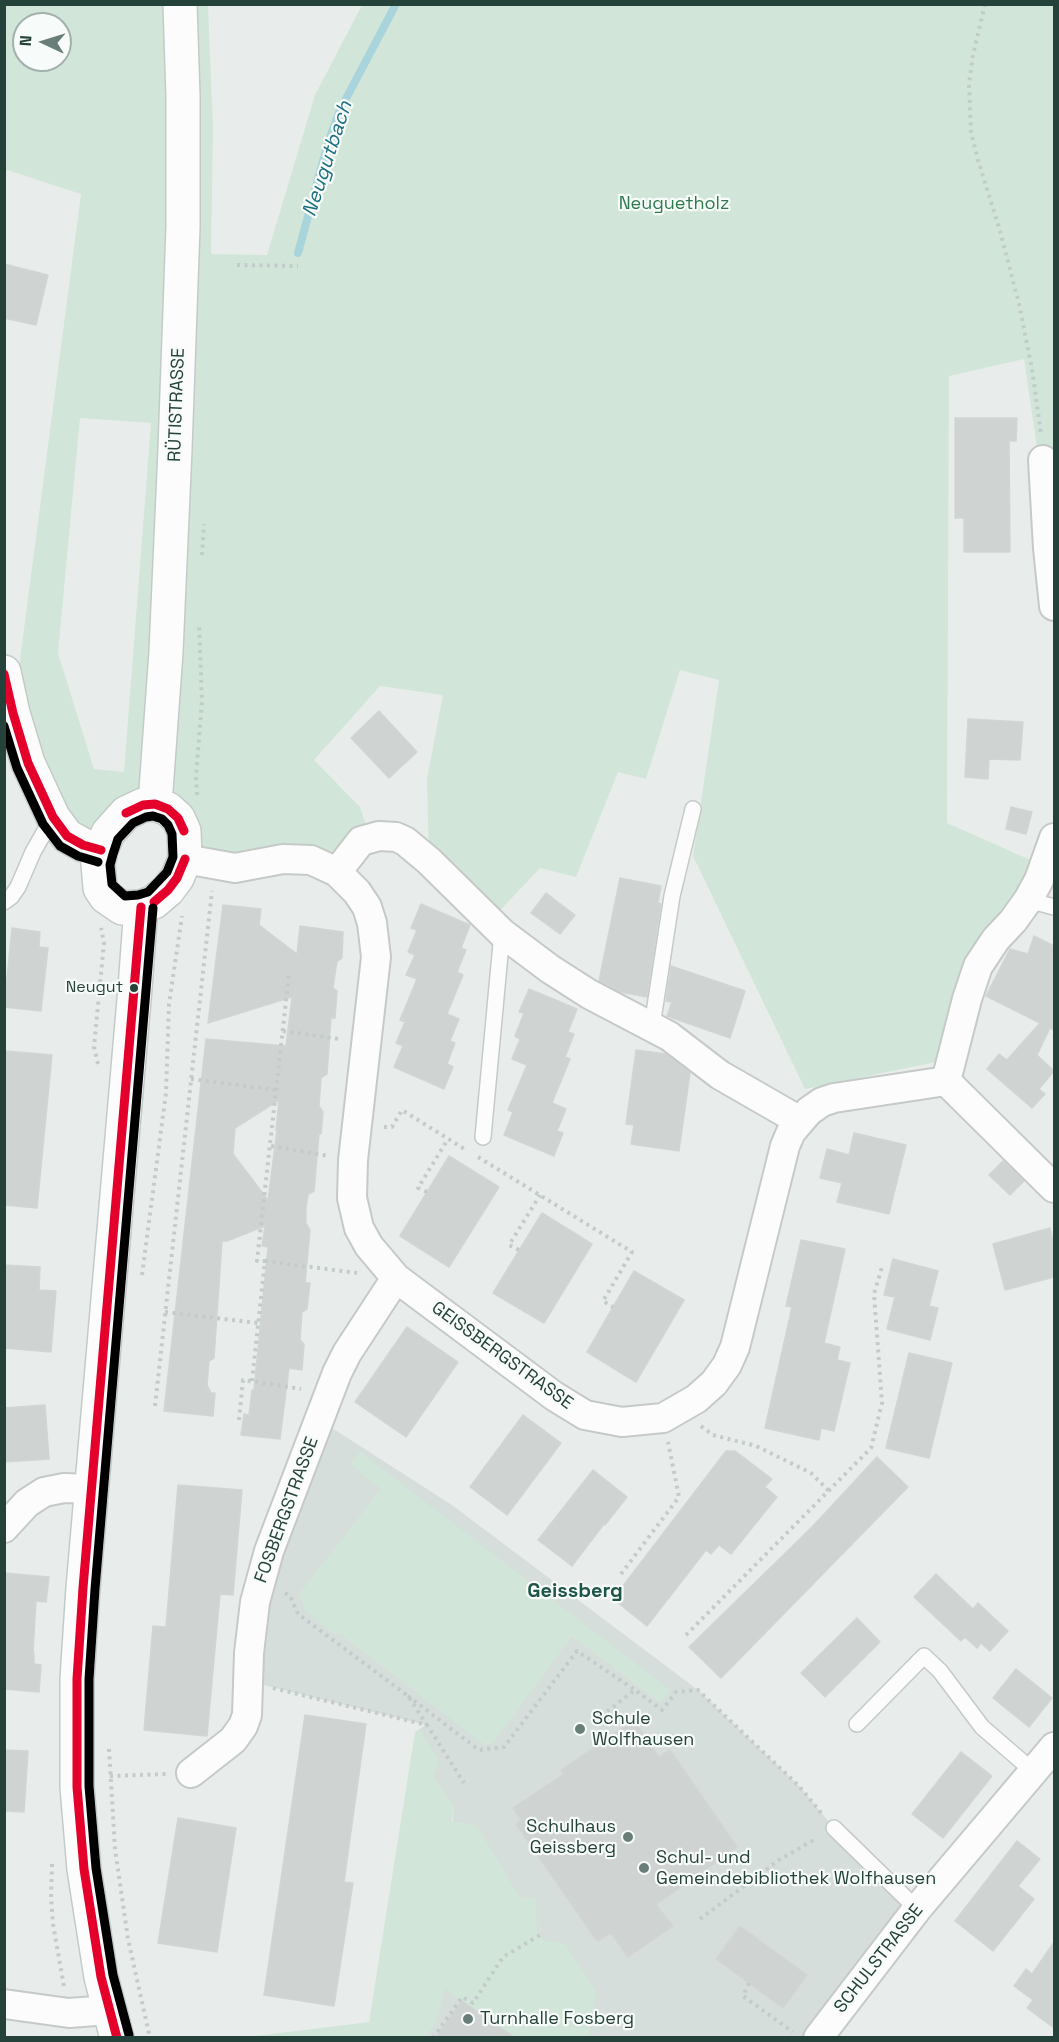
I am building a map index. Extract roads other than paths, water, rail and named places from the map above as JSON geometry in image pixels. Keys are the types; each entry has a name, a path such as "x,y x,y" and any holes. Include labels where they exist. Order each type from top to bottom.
{"main road":[{"name":"RÜTISTRASSE","path":"155,804 165,663 183,227 180,4"},
{"path":"4,672 28,764 53,817 67,836 83,845 101,850"},
{"path":"155,804 168,809 178,818 183,831 184,859 177,878 168,890 154,902 141,907 122,908 106,897 100,888 98,878 101,850 108,833 126,813 143,805 155,804"},
{"path":"113,2024 89,1909 77,1786 77,1679 141,907"}],"street":[{"path":"1043,460 1054,606"},
{"path":"337,872 361,841 379,836 396,837 429,861 502,933 574,985 652,1026 682,1045 720,1076 800,1120 815,1107 834,1098 946,1081"},
{"path":"946,1081 978,966 996,939 1013,921 1041,904 1039,880 1054,838"},
{"name":"GEISSBERGSTRASSE","path":"184,859 234,868 283,858 297,858 337,872 357,892 367,907 372,923 376,957 353,1160 352,1198 359,1228 369,1246 396,1278 554,1396 585,1414 622,1422 670,1414 696,1399 714,1383 727,1365 735,1347 780,1162 791,1132 800,1120"},
{"path":"946,1081 1054,1188"},
{"name":"FOSBERGSTRASSE","path":"191,1773 227,1745 240,1731 247,1715 251,1628 259,1582 269,1551 328,1395 347,1353 396,1278"},
{"path":"4,1528 27,1503 44,1492 64,1488 91,1489"},
{"name":"SCHULSTRASSE","path":"818,2037 917,1909 1054,1747"},
{"path":"4,2004 69,2013 113,2024"}],"lane":[{"path":"652,1026 672,896 693,809"},
{"path":"4,902 18,887 33,852 53,817"},
{"path":"483,1137 502,933"},
{"path":"856,1724 924,1656 940,1671 982,1727 1034,1772"},
{"path":"834,1828 917,1909"}],"waterway":[{"name":"Neugutbach","path":"298,253 328,143 340,110 396,4"}],"place":[{"name":"Neugut","path":"134,988"},
{"name":"Schule Wolfhausen","path":"580,1729"},
{"name":"Schulhaus Geissberg","path":"628,1837"},
{"name":"Schul- und Gemeindebibliothek Wolfhausen","path":"644,1868"},
{"name":"Turnhalle Fosberg","path":"468,2019"}],"district":[{"name":"Geissberg","path":"575,1592"}],"park label":[{"name":"Neuguetholz","path":"674,204"}]}
